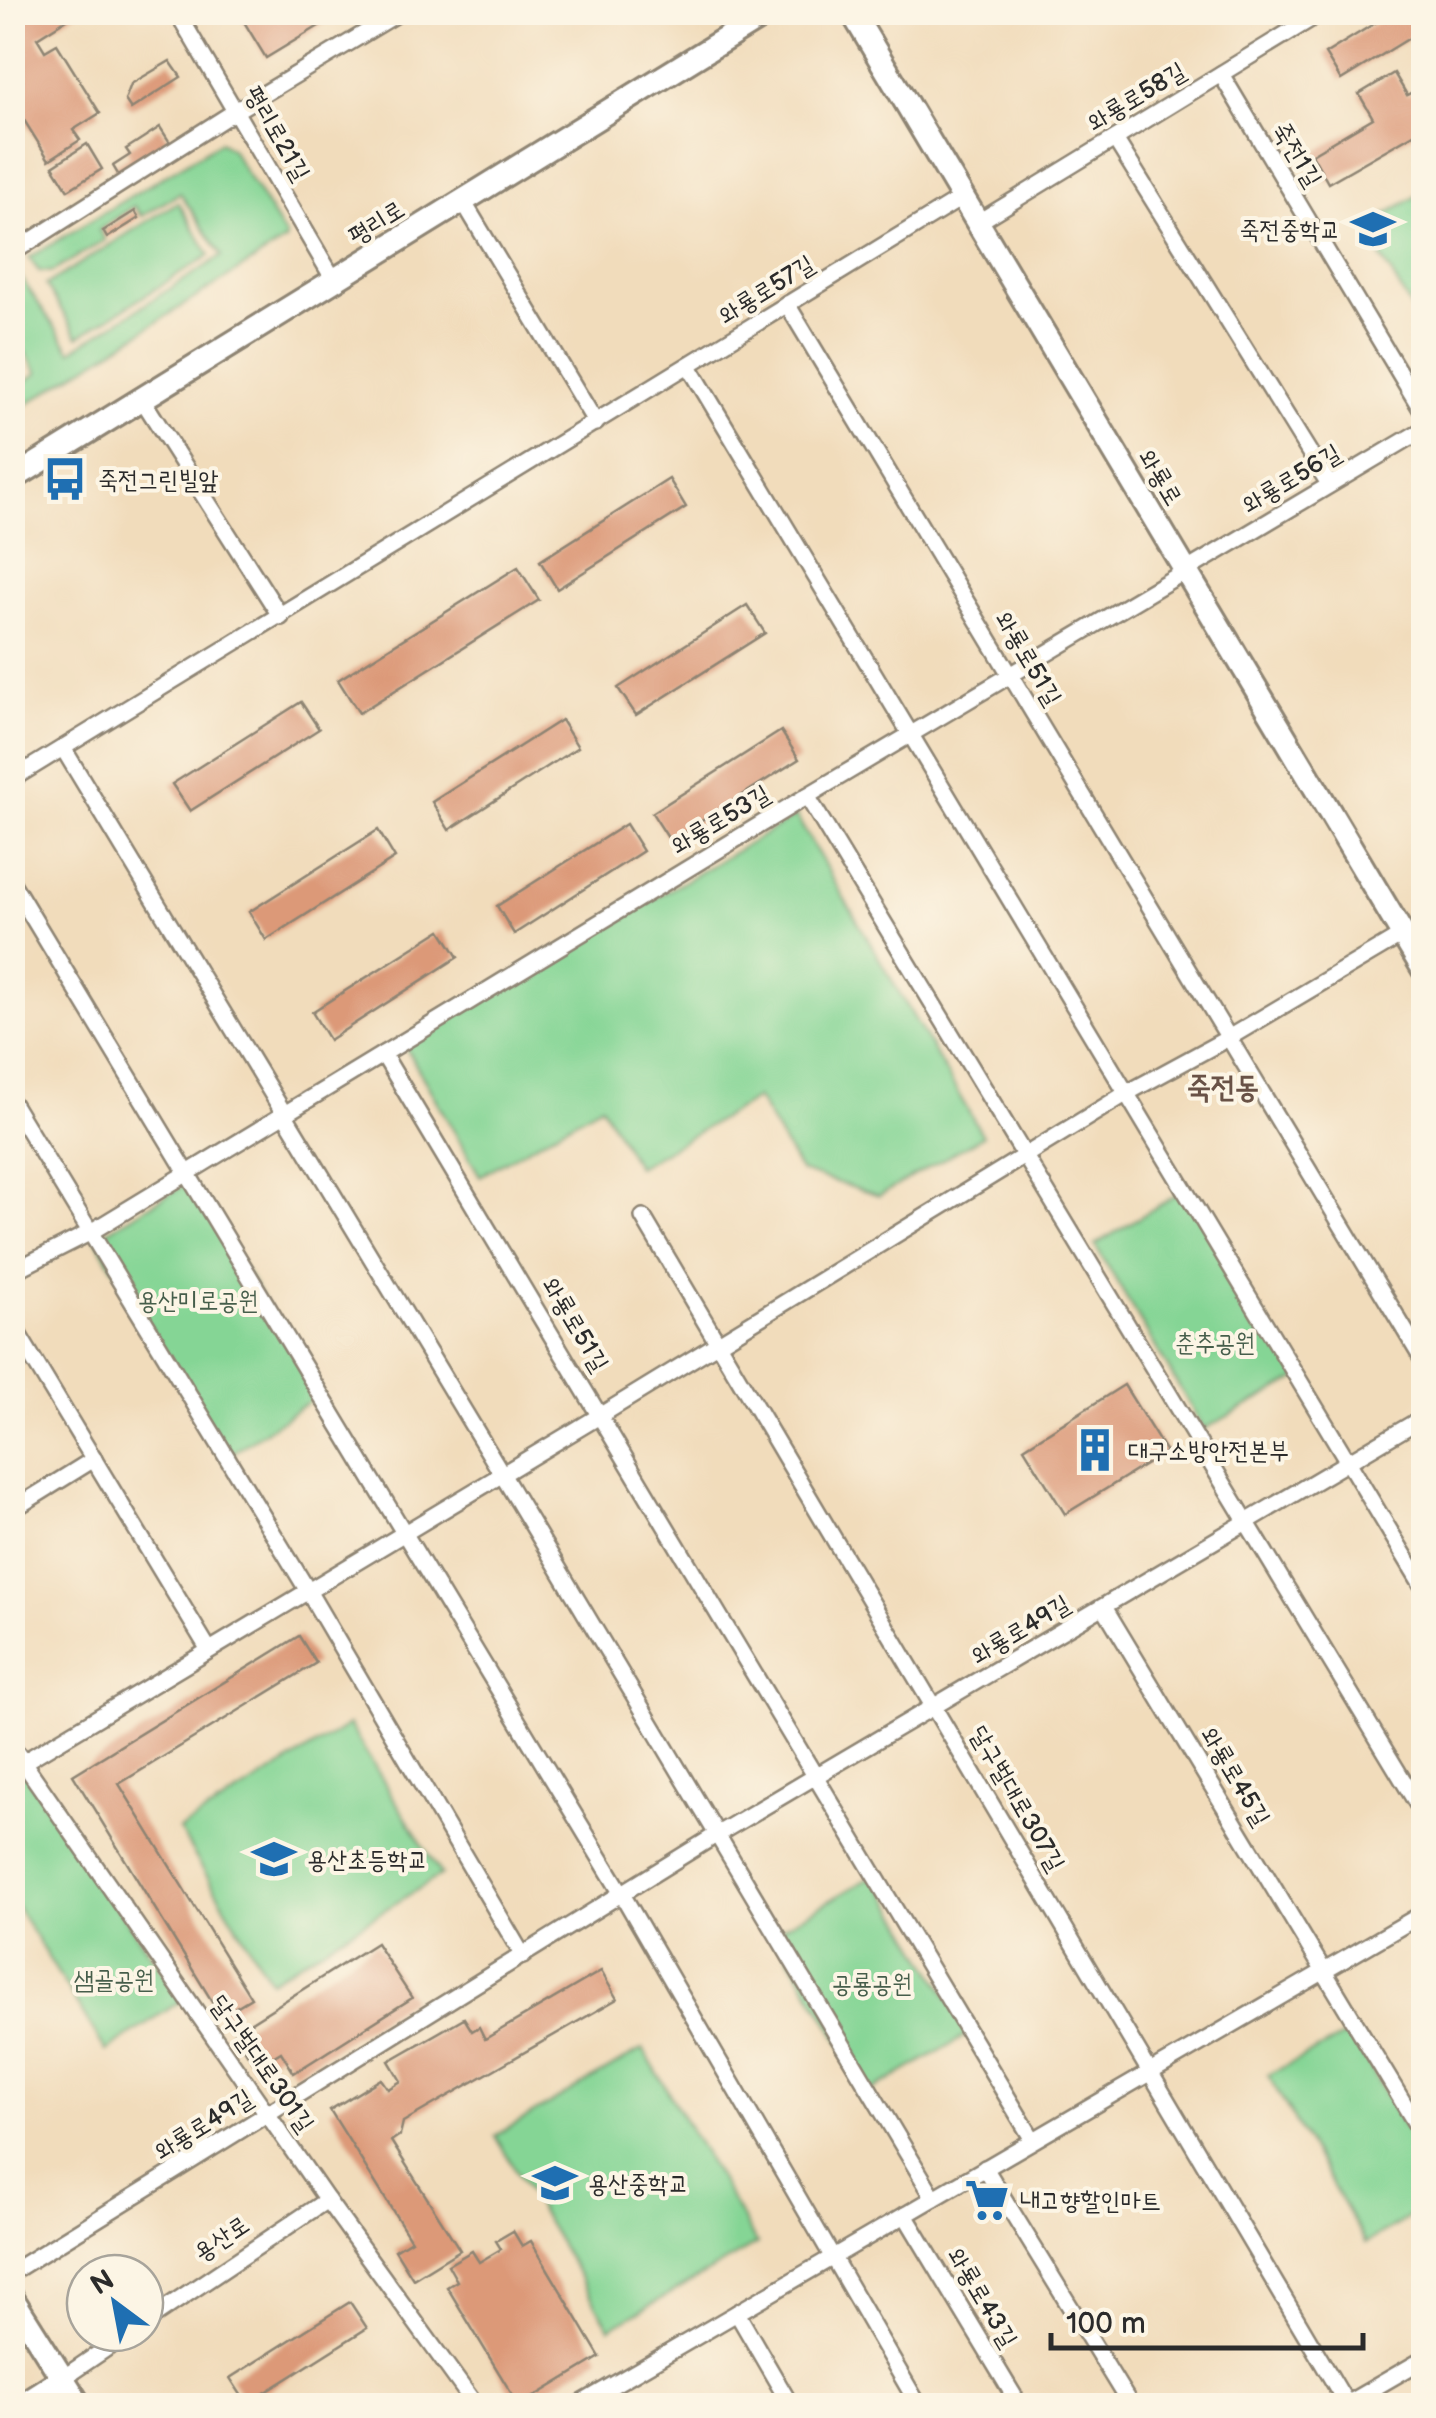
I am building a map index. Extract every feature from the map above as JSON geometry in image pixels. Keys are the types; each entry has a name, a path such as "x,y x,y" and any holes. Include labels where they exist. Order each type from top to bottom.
{"main road":[{"name":"평리로","path":"12,479 768,12"},
{"name":"와룡로","path":"852,12 1424,970"},
{"path":"12,2298 80,2406"},
{"path":"19,2406 62,2378"}],"street":[{"name":"평리로21길","path":"177,12 334,280"},
{"path":"12,253 400,12"},
{"name":"와룡로58길","path":"976,223 1322,12"},
{"name":"죽전1길","path":"1222,74 1424,414"},
{"path":"1115,138 1329,484"},
{"name":"와룡로57길","path":"12,779 962,198"},
{"path":"463,201 596,422"},
{"name":"와룡로51길","path":"788,304 1230,1037"},
{"path":"689,366 1424,1588"},
{"path":"142,399 281,617"},
{"name":"와룡로56길","path":"1184,570 1424,429"},
{"name":"와룡로53길","path":"12,1272 188,1173 1184,570"},
{"path":"63,748 934,2198"},
{"path":"806,796 1424,1815"},
{"path":"12,883 622,1894 919,2406"},
{"path":"18,1766 1127,1094 1402,935"},
{"path":"1230,1037 1424,1362"},
{"name":"와룡로51길","path":"384,1054 602,1415"},
{"path":"12,1103 308,1591 523,1956"},
{"name":"달구벌대로307길","path":"643,1217 937,1707 1346,2405"},
{"path":"12,1324 210,1650"},
{"path":"602,1415 1033,2140"},
{"name":"와룡로49길","path":"12,2272 716,1836 1424,1417"},
{"path":"12,1510 94,1459"},
{"name":"와룡로45길","path":"1104,1608 1326,1970"},
{"name":"달구벌대로301길","path":"12,1746 18,1766 476,2406"},
{"path":"577,2406 1422,1916"},
{"path":"1326,1970 1424,2137"},
{"path":"985,2168 1131,2406"},
{"name":"용산로","path":"165,2309 327,2200"},
{"name":"와룡로43길","path":"904,2214 1020,2406"},
{"path":"737,2313 782,2402"},
{"path":"62,2378 99,2353"},
{"path":"1346,2405 1424,2359"}],"green space":[{"path":"220,142 231,149 285,241 13,413 13,390 38,373 13,334 13,271 71,351 222,256 180,193 142,216 134,206 99,230 105,240 52,272 39,271 29,258"},
{"path":"1423,192 1423,328 1372,241 1371,224"},
{"path":"178,202 210,255 78,337 46,285"},
{"path":"796,816 983,1136 879,1196 800,1171 757,1098 637,1167 601,1105 480,1176 404,1045"},
{"name":"용산미로공원","path":"191,1181 320,1394 228,1456 95,1238"},
{"name":"춘추공원","path":"1185,1189 1299,1378 1204,1429 1095,1245"},
{"path":"349,1725 441,1875 270,1980 179,1830"},
{"name":"샘골공원","path":"22,1769 182,2000 106,2051 13,1901 13,1774"},
{"name":"공룡공원","path":"875,1875 970,2033 870,2092 774,1932"},
{"path":"1351,2033 1423,2161 1423,2209 1366,2243 1268,2075"},
{"path":"643,2049 757,2244 610,2328 495,2136"}],"building":[{"path":"12,12 78,12 37,38 45,51 57,44 100,113 73,130 80,140 49,160 12,101"},
{"path":"238,12 342,12 266,58"},
{"path":"1393,12 1424,12 1424,29 1341,80 1325,54"},
{"path":"170,61 181,77 131,109 125,100 131,84"},
{"path":"1394,73 1407,95 1424,85 1424,128 1328,183 1312,154 1373,118 1359,94"},
{"path":"160,127 171,144 119,176 113,166 130,155 126,149"},
{"path":"87,144 102,169 68,190 53,166"},
{"path":"12,173 24,193 12,200"},
{"path":"135,211 139,218 107,238 103,231"},
{"path":"669,479 686,507 557,589 540,561"},
{"path":"518,567 539,600 359,713 338,680"},
{"path":"747,605 765,633 636,715 618,688"},
{"path":"301,702 319,729 190,811 172,784"},
{"path":"561,720 578,747 449,830 432,802"},
{"path":"781,731 799,759 670,841 652,813"},
{"path":"626,824 643,851 514,934 497,906"},
{"path":"378,830 395,858 266,940 249,912"},
{"path":"441,930 458,957 329,1040 312,1012"},
{"name":"대구소방안전본부","path":"1124,1385 1166,1452 1065,1514 1024,1448"},
{"path":"299,1636 316,1663 119,1784 251,1998 221,2016 73,1775"},
{"path":"376,1943 412,1998 294,2073 281,2052 256,2067 234,2033"},
{"path":"601,1971 617,1999 403,2122 400,2135 391,2141 460,2250 413,2279 395,2250 411,2240 330,2110 381,2079 388,2089 401,2081 389,2061 464,2018 472,2031 479,2027 485,2039"},
{"path":"513,2231 522,2246 531,2241 600,2357 519,2406 447,2287 457,2281 448,2265 472,2251 479,2262 501,2249 496,2241"},
{"path":"350,2302 367,2328 247,2404 230,2378"}],"place":[{"name":"죽전중학교","path":"1373,229"},
{"name":"죽전그린빌앞","path":"65,479"},
{"name":"대구소방안전본부","path":"1095,1450"},
{"name":"용산초등학교","path":"274,1859"},
{"name":"용산중학교","path":"555,2183"},
{"name":"내고향할인마트","path":"987,2200"}],"district":[{"name":"죽전동","path":"1223,1087"}]}
